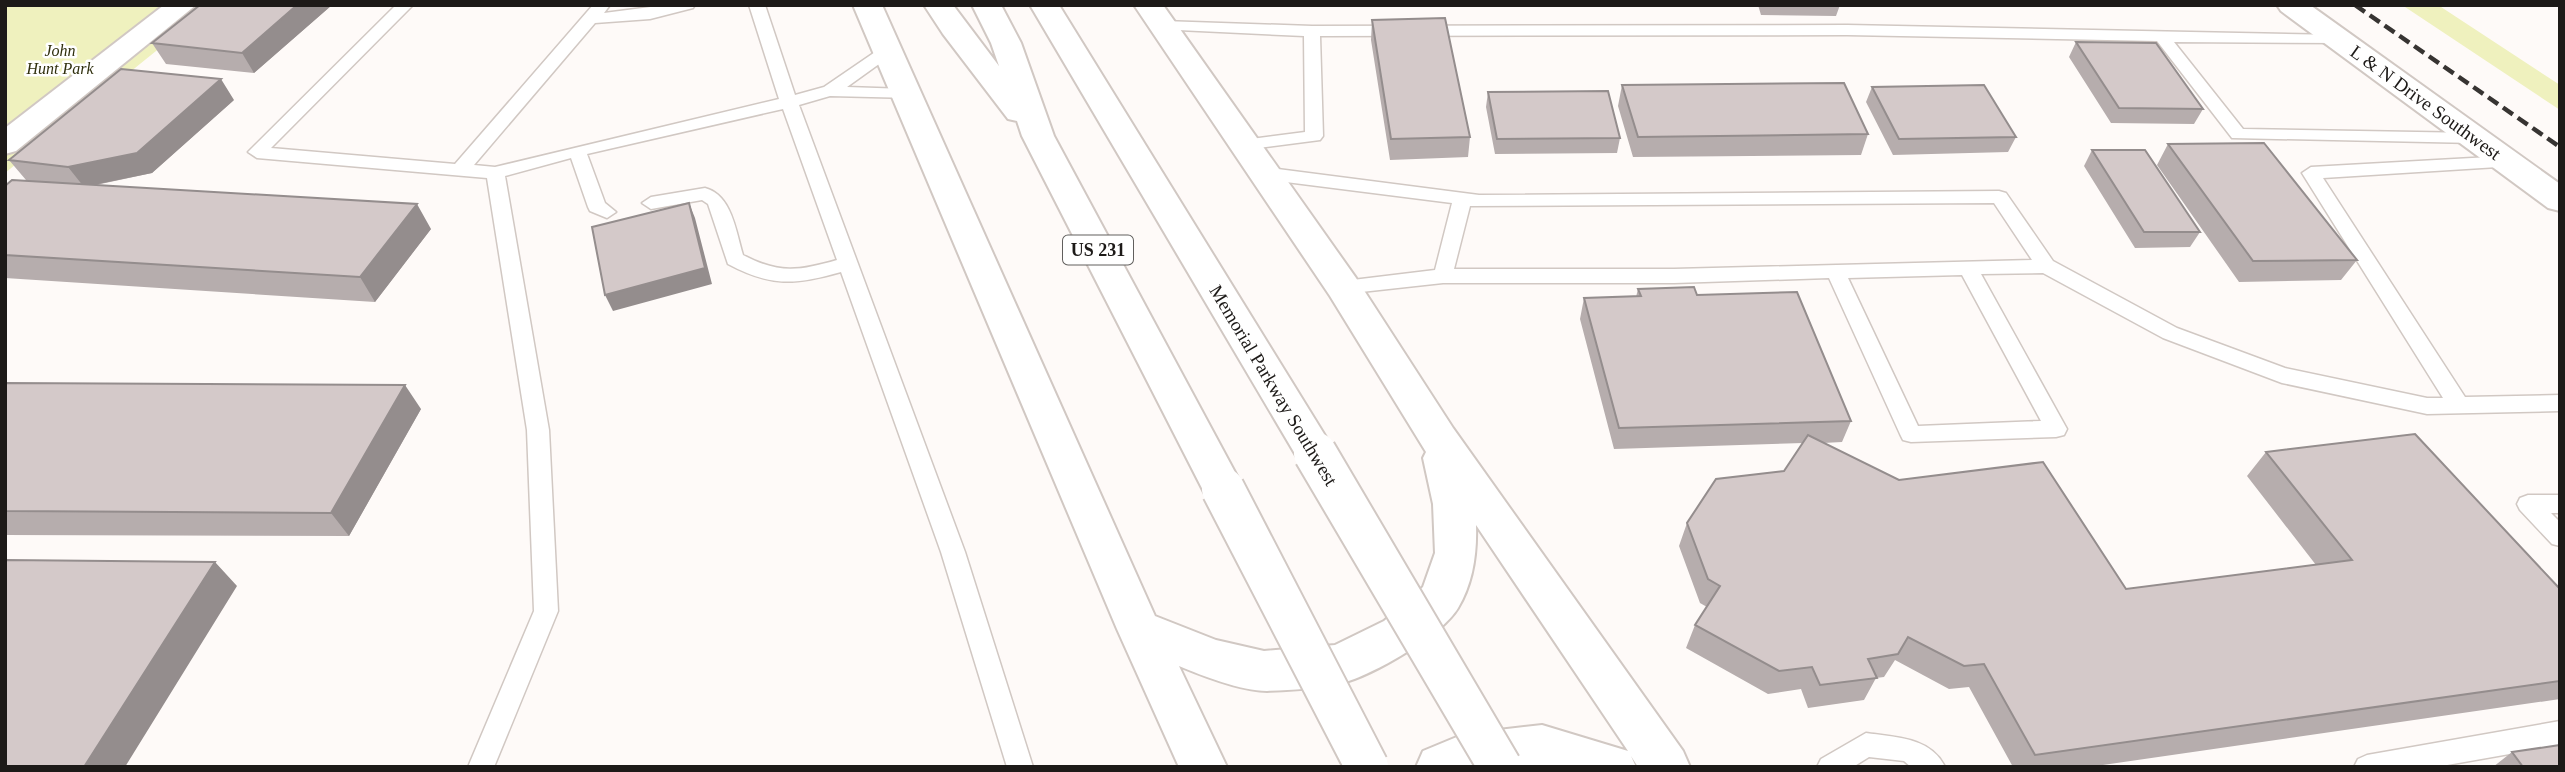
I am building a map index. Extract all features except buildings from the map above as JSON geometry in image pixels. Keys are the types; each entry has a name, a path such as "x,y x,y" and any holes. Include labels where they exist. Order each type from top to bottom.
{"main road":[{"path":"5,144 182,5"},
{"path":"867,5 1139,629 1203,767"},
{"path":"938,5 1038,136"},
{"name":"US 231","path":"986,5 1006,43 1038,136 1367,767"},
{"name":"L & N Drive Southwest","path":"2291,5 2560,200"},
{"name":"Memorial Parkway Southwest","path":"1051,12 1500,767"},
{"path":"1156,16 1242,145 1343,287 1439,439 1665,767"},
{"path":"1139,629 1212,659 1264,671 1340,664 1400,634 1441,598 1456,552 1454,505 1439,439"},
{"path":"1440,767 1464,756 1542,746 1612,767"}],"lane":[{"path":"405,5 257,152 495,173 830,91 906,94"},
{"path":"460,170 602,5"},
{"path":"590,19 650,14 687,5"},
{"path":"757,5 789,102 953,552 1020,767"},
{"path":"1156,16 1312,31 1847,30 2339,40"},
{"path":"1242,145 1314,136 1312,31"},
{"path":"2161,36 2238,134 2475,138"},
{"path":"830,91 887,51"},
{"path":"577,151 597,207 607,212"},
{"path":"2459,405 2311,173 2508,162"},
{"path":"481,767 547,611 538,430 495,173"},
{"path":"1262,173 1493,201 1999,197 2046,266 2170,333 2282,375 2427,406 2560,403"},
{"path":"651,203 705,194 716,201 735,259 774,278 802,276 848,263"},
{"path":"1443,275 1462,199"},
{"path":"1343,287 1443,275 1674,276 2046,266"},
{"path":"1836,272 1911,434 2056,429 1968,268"},
{"path":"2560,504 2528,505 2560,537"},
{"path":"2367,767 2560,733"},
{"path":"1830,767 1866,745 1909,750 1932,767"}],"green space":[{"name":"John Hunt Park","path":"5,5 213,5 5,173"},
{"path":"2402,5 2438,5 2560,85 2560,110"}],"railway":[{"path":"2355,5 2560,147"}]}
